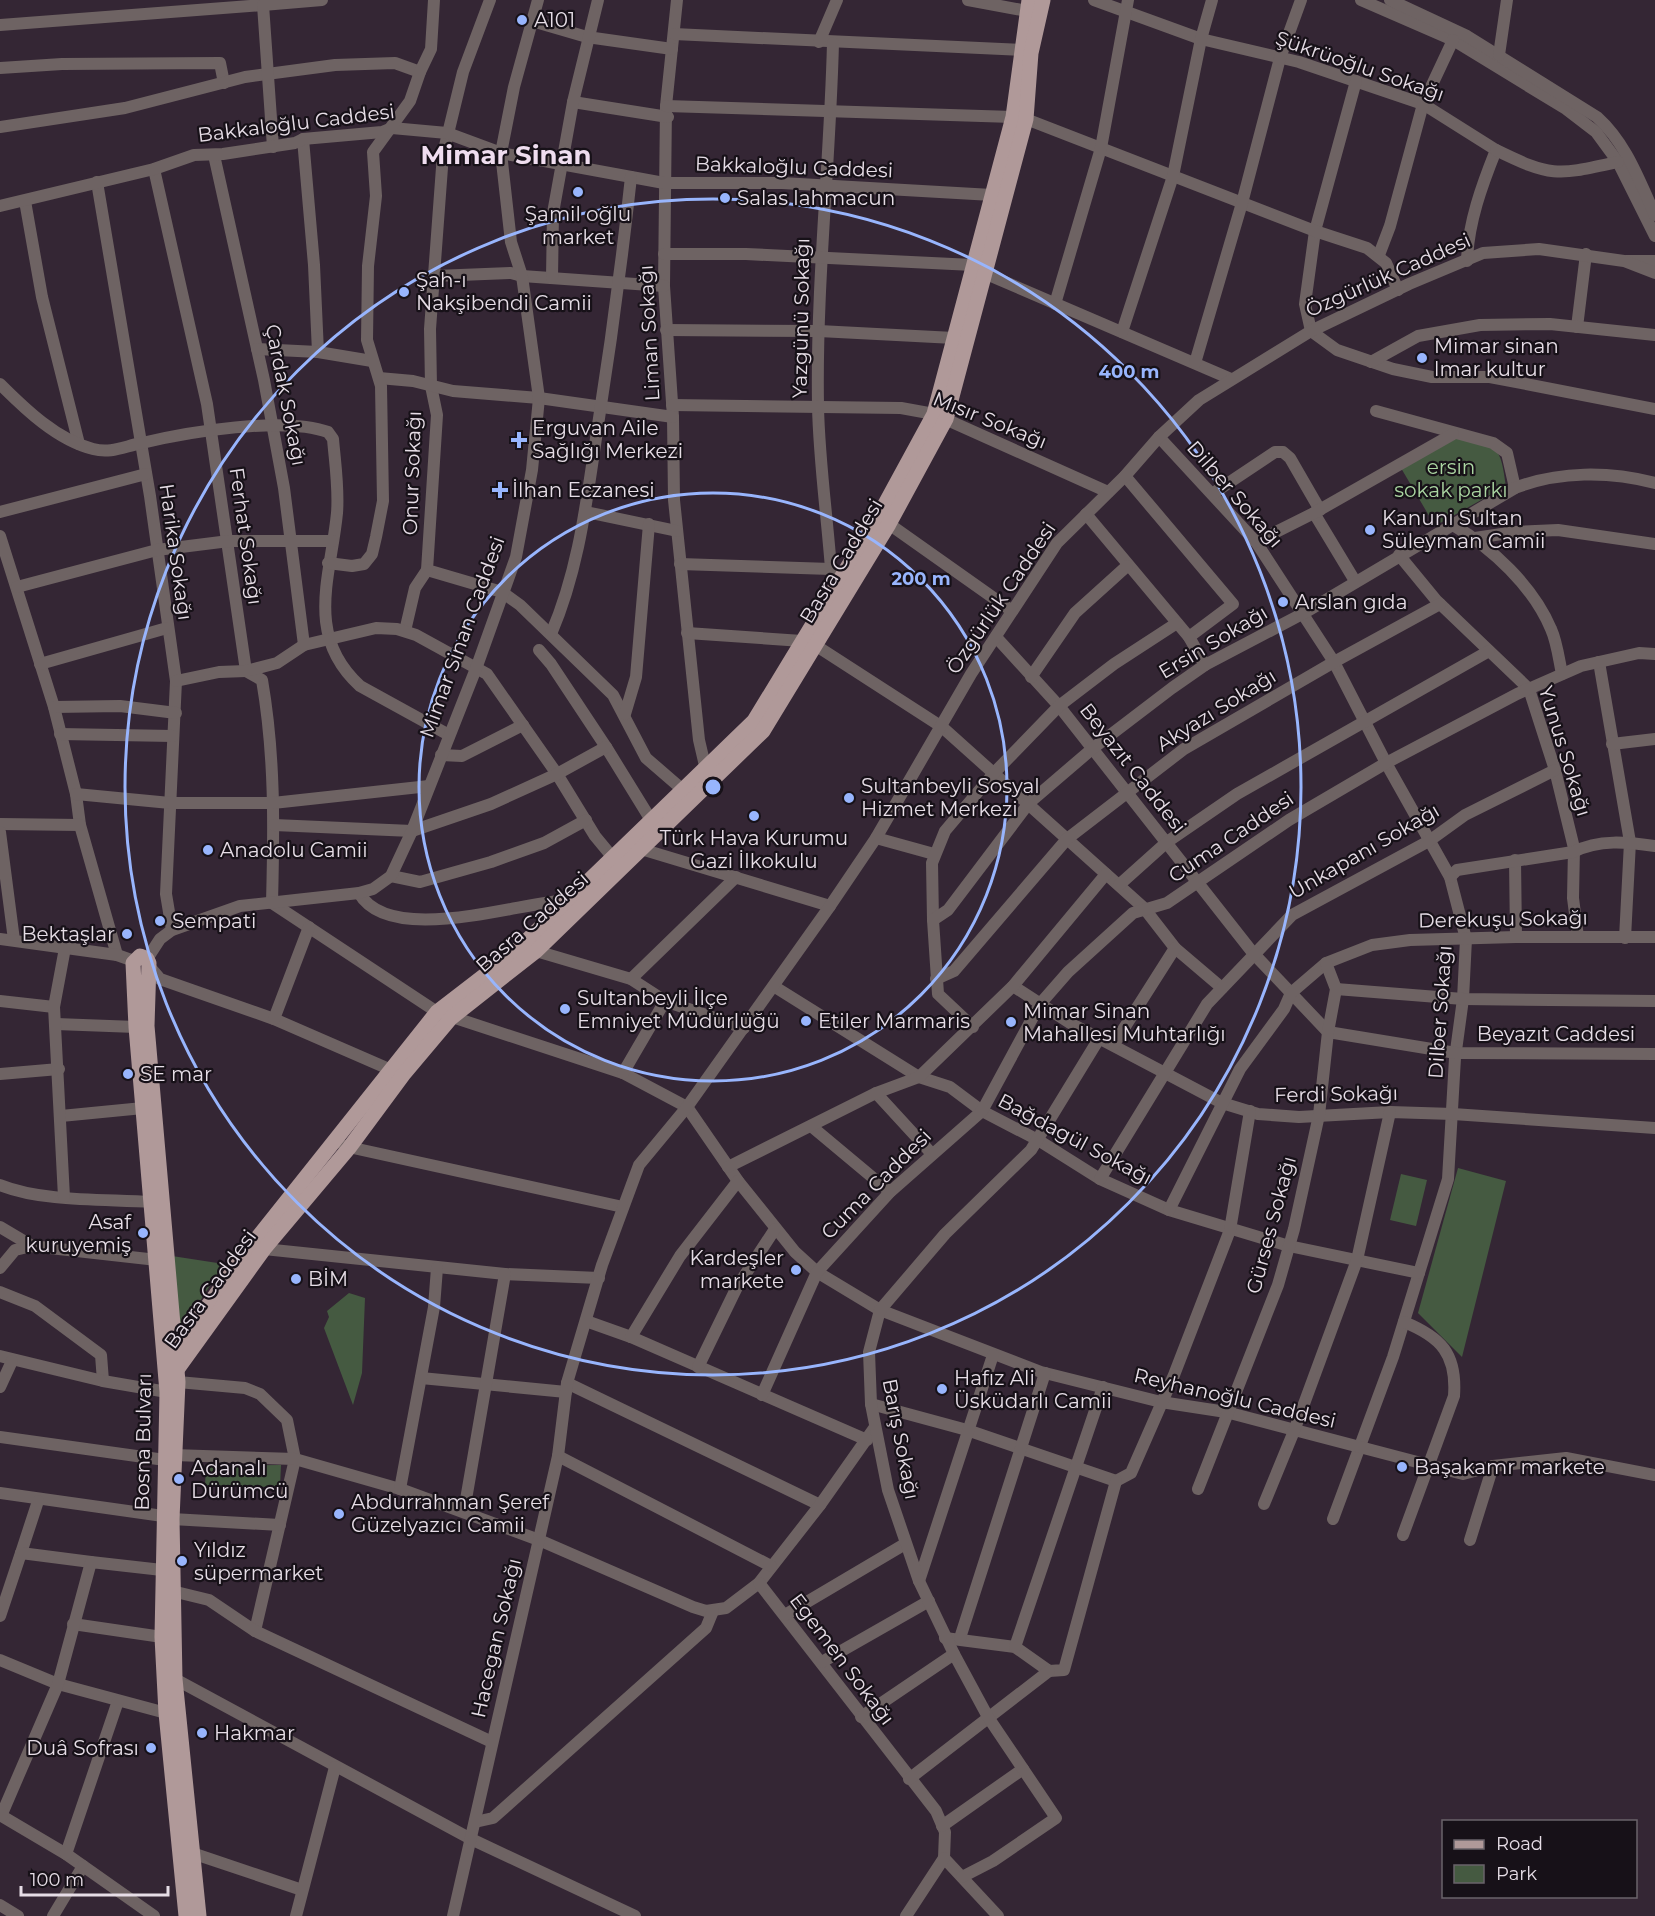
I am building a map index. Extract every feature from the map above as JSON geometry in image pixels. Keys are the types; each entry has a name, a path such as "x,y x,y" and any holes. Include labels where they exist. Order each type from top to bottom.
{"main road":[{"name":"Basra Caddesi","path":"842,576 889,524 940,416 1020,118 1042,0"},
{"name":"Basra Caddesi","path":"259,1246 349,1148 444,1015 536,951 637,845 763,731 842,576 940,416 954,338 979,269 992,195 1020,118 1021,50 1028,5"},
{"name":"Basra Caddesi","path":"172,1372 334,1141 389,1069 444,1015 614,859 637,845 651,820 706,770 754,721 809,643"},
{"name":"Bosna Bulvarı","path":"142,965 136,1027 157,1260 172,1372"},
{"name":"Bosna Bulvarı","path":"142,965 172,1372 168,1518 176,1679 198,1916"},
{"name":"Bosna Bulvarı","path":"168,1518 162,1570 165,1713 186,1916"}],"street":[{"path":"0,25 322,0"},
{"path":"328,563 358,566 369,560 383,501 379,378 372,361 368,340 368,266 376,196 373,152 410,101 431,50 434,0"},
{"name":"Onur Sokağı","path":"427,570 437,415 431,386 430,329 447,133 464,72 490,0"},
{"name":"Mimar Sinan Caddesi","path":"391,876 412,831 477,666 516,557 532,470 539,398 522,276 511,242 501,153 514,87 538,0"},
{"path":"552,278 553,213 573,102 587,37 598,0"},
{"name":"Liman Sokağı","path":"677,0 667,112 664,286 677,531 699,740 706,770"},
{"path":"819,42 837,0"},
{"path":"968,0 1028,5"},
{"name":"Şükrüoğlu Sokağı","path":"1094,0 1127,6 1201,39 1280,58 1424,104 1496,150 1531,167 1553,173 1618,162"},
{"path":"1122,332 1173,176 1201,39 1212,0"},
{"path":"1195,363 1242,203 1280,58 1301,0"},
{"path":"1361,0 1454,40 1566,109 1596,132 1618,162 1655,236"},
{"path":"1390,0 1452,27 1597,117 1614,132 1655,215"},
{"path":"1499,55 1507,0"},
{"path":"263,5 270,75 273,147"},
{"path":"1054,304 1101,148 1127,6"},
{"path":"532,21 587,37 672,49"},
{"path":"674,34 1021,50"},
{"path":"1379,255 1390,226 1424,104 1454,40"},
{"name":"Yazgünü Sokağı","path":"833,43 831,111 820,257 818,408 842,576"},
{"path":"0,68 62,64 220,63 224,83"},
{"path":"0,127 125,108 224,83 335,65 395,63 420,72"},
{"path":"1356,81 1316,231 1305,304 1311,331 1337,350 1371,362 1432,377 1490,377 1655,409"},
{"path":"573,102 667,112 831,111 1020,118 1316,231 1367,248 1379,255 1386,263 1398,290"},
{"name":"Bakkaloğlu Caddesi","path":"0,206 153,170 194,155 214,155 273,147 296,143 303,139 382,132 392,128 447,133 501,153 664,183 782,183 992,195"},
{"path":"303,139 314,265 318,352"},
{"path":"1467,261 1469,235 1485,178 1496,150"},
{"name":"Çardak Sokağı","path":"214,155 273,426 291,539 304,645"},
{"name":"Ferhat Sokağı","path":"153,170 212,432 246,671"},
{"path":"551,633 566,600 586,512 620,284 631,177"},
{"name":"Harika Sokağı","path":"97,182 146,474 176,681 166,894 172,930"},
{"path":"25,201 42,297 79,444"},
{"name":"Özgürlük Caddesi","path":"687,1107 775,987 876,838 971,674 1057,543 1125,476 1159,436 1199,400 1311,331 1483,253 1539,249 1624,261 1655,261"},
{"path":"664,254 820,257 979,269 1054,304 1231,379"},
{"path":"1577,327 1586,254"},
{"name":"Özgürlük Caddesi","path":"1624,261 1655,273"},
{"path":"435,276 511,273 522,276 664,286"},
{"path":"1371,362 1418,336 1480,325 1550,324 1655,335"},
{"path":"666,330 819,331 954,338"},
{"path":"257,349 318,352 372,361"},
{"name":"Mısır Sokağı","path":"379,378 453,391 672,411 901,408 940,416 1108,492"},
{"path":"0,384 36,417 79,444 106,451 120,450 140,443 246,426 322,430 332,436 337,498 333,541 325,582 328,639 338,662 360,686 449,735"},
{"path":"1376,411 1453,434 1493,443 1507,453 1515,488"},
{"path":"1256,542 1317,512 1453,434"},
{"name":"Dilber Sokağı","path":"1159,436 1256,542 1334,662 1366,720 1386,763 1450,877 1466,939 1448,1179 1404,1322 1333,1519"},
{"path":"1212,494 1275,452 1283,452 1290,458 1355,580"},
{"path":"0,512 146,474"},
{"name":"Ersin Sokağı","path":"933,920 948,910 1029,803 1092,749 1205,665 1304,613 1355,580 1515,488 1543,478 1572,474 1655,483"},
{"path":"1125,476 1233,604 1189,637"},
{"path":"586,512 677,531"},
{"path":"1086,514 1127,566 1189,637 1205,665"},
{"path":"625,714 636,677 649,524"},
{"path":"889,524 1012,611"},
{"path":"1453,525 1475,538 1527,588 1552,629 1562,674"},
{"path":"1475,538 1515,532 1558,530 1655,544"},
{"path":"0,536 18,587 54,707 76,794 80,825 117,955"},
{"path":"18,587 157,550 229,541 291,539 333,541"},
{"name":"Yunus Sokağı","path":"1399,555 1440,604 1529,689 1555,770 1574,852 1573,898 1578,937"},
{"path":"680,564 842,576"},
{"path":"1031,677 1076,613 1127,566"},
{"path":"405,631 415,588 427,570 502,592 551,633 613,695 625,714 646,758 683,790"},
{"name":"Akyazı Sokağı","path":"936,979 954,971 1067,838 1184,749 1440,604"},
{"path":"973,1027 941,999 936,979 931,874 934,854 945,831 994,773 1059,706 1114,664 1177,623"},
{"path":"40,664 167,628"},
{"path":"176,681 219,672 246,671 277,663 304,645 376,628 405,631 477,666 487,674 614,859"},
{"path":"687,633 809,643 942,727 1144,908 1175,948 1222,988"},
{"name":"Beyazıt Caddesi","path":"996,637 1059,706 1253,953 1328,1032 1456,1053 1655,1054"},
{"path":"538,650 551,664 651,820"},
{"path":"1119,885 1167,842 1237,794 1489,651"},
{"name":"Cuma Caddesi","path":"762,1395 817,1272 890,1192 982,1111 1040,1004 1068,972 1125,920 1144,908 1167,903 1200,883 1289,820 1386,763 1529,689 1562,674 1599,662 1639,653 1655,654"},
{"path":"1599,662 1630,842 1625,938"},
{"path":"246,671 262,680 271,731 274,825 272,903"},
{"path":"54,707 120,706 176,713"},
{"path":"441,755 462,756 523,725"},
{"path":"60,734 173,736"},
{"path":"1612,744 1655,739"},
{"path":"274,825 412,831 491,804 557,774 606,747"},
{"name":"Unkapanı Sokağı","path":"1100,1179 1207,1005 1253,953 1292,915 1429,841 1465,815 1555,770"},
{"path":"76,794 170,803 273,803 429,786"},
{"path":"142,965 160,939 172,930 240,906 359,893 373,889 391,876 420,882 535,847 564,834 586,820"},
{"path":"0,824 80,825"},
{"path":"0,832 3,876 14,940"},
{"path":"876,838 934,854"},
{"path":"1450,877 1457,870 1574,852 1588,845 1611,841 1655,846"},
{"path":"637,845 830,906"},
{"path":"1515,860 1516,936"},
{"path":"728,1167 876,1093 919,1077 1013,986 1106,874"},
{"path":"631,979 736,877"},
{"path":"359,893 367,904 377,910 427,919 480,916 569,900"},
{"name":"Reyhanoğlu Caddesi","path":"272,903 444,1015 622,1073 687,1107 738,1181 775,1229 817,1272 880,1310 993,1355 1046,1373 1161,1402 1226,1413 1463,1474 1493,1466 1566,1458 1655,1475"},
{"path":"274,1019 309,927"},
{"name":"Derekuşu Sokağı","path":"1169,1210 1240,1069 1284,1009 1291,993 1326,963 1372,945 1410,940 1516,936 1655,937"},
{"path":"0,939 117,955 142,965 160,979 274,1019 389,1069"},
{"path":"64,1197 54,1007 66,948"},
{"path":"1114,1044 1175,948"},
{"path":"536,951 631,979 665,1001 744,1028"},
{"path":"1326,963 1336,989 1463,999 1655,1001"},
{"name":"Ferdi Sokağı","path":"1013,986 1040,1004 1222,1103 1250,1111 1299,1117 1390,1112 1454,1114 1655,1128"},
{"name":"Bağdagül Sokağı","path":"775,987 919,1077 950,1088 982,1111 1038,1140 1100,1179 1169,1210 1289,1246 1419,1273"},
{"name":"Gürses Sokağı","path":"1198,1489 1278,1285 1289,1246 1319,1115 1328,1032 1336,989"},
{"path":"0,1001 54,1007"},
{"path":"622,1073 665,1001"},
{"path":"56,1024 136,1027"},
{"name":"Barış Sokağı","path":"962,1877 993,1861 1056,1818 988,1718 945,1638 919,1581 888,1490 871,1404 868,1352 880,1310 945,1234 1038,1140 1100,1037"},
{"path":"0,1074 59,1069"},
{"path":"876,1093 932,1154"},
{"name":"Hacegan Sokağı","path":"453,1916 558,1456 566,1388 623,1207 639,1165 687,1107"},
{"path":"61,1116 143,1108"},
{"path":"871,1404 968,1430 1116,1481 1131,1473 1230,1230 1250,1111"},
{"path":"1264,1504 1294,1431 1357,1260 1390,1112"},
{"path":"811,1126 890,1192"},
{"path":"334,1141 349,1148 623,1207"},
{"path":"631,1337 680,1256 738,1181"},
{"path":"0,1185 64,1197 151,1202"},
{"path":"0,1227 32,1246"},
{"path":"698,1367 737,1287 775,1229"},
{"path":"0,1268 15,1250 32,1246 157,1260"},
{"path":"259,1246 437,1268 505,1274 600,1278"},
{"path":"400,1489 434,1307 437,1268"},
{"path":"464,1511 505,1274"},
{"path":"0,1292 35,1306 101,1354 104,1381"},
{"path":"586,1321 631,1337 867,1440"},
{"path":"1403,1535 1454,1396 1455,1376 1446,1352 1429,1332 1404,1322"},
{"path":"919,1581 993,1355"},
{"path":"0,1387 6,1358 104,1381 172,1372 245,1388 260,1394 287,1420 295,1459 255,1630"},
{"path":"960,1638 1046,1373"},
{"path":"421,1378 485,1386 566,1388 820,1505"},
{"path":"1015,1647 1103,1387"},
{"path":"0,1437 169,1458 295,1459 400,1489 464,1511 539,1540 693,1607 713,1611 732,1605 759,1583 820,1505 875,1427"},
{"path":"558,1456 771,1566"},
{"path":"1470,1540 1493,1466"},
{"path":"909,1779 1049,1671 1064,1670 1116,1481"},
{"path":"0,1493 168,1518 280,1526"},
{"path":"0,1616 38,1500"},
{"path":"785,1615 905,1544"},
{"path":"21,1553 162,1570"},
{"path":"91,1562 72,1624 58,1684 0,1815 66,1854 154,1916"},
{"name":"Egemen Sokağı","path":"759,1583 936,1811 945,1832 944,1858"},
{"path":"172,1591 208,1600 255,1630 492,1742"},
{"path":"822,1662 929,1601"},
{"path":"475,1822 488,1821 502,1810 706,1628 713,1611"},
{"path":"72,1624 162,1637"},
{"path":"945,1638 960,1638 1015,1647 1049,1671"},
{"path":"861,1717 954,1654"},
{"path":"0,1660 58,1684 165,1713"},
{"path":"176,1679 471,1839 635,1916"},
{"path":"66,1854 118,1701"},
{"path":"296,1916 335,1767"},
{"path":"942,1826 1023,1769"},
{"path":"192,1853 302,1890"},
{"path":"906,1916 944,1858 998,1916"},
{"path":"53,1916 83,1866"},
{"path":"0,1905 18,1916"}],"green space":[{"name":"ersin sokak parkı","path":"1455,438 1480,443 1494,449 1501,461 1506,486 1435,526 1401,468"},
{"path":"1458,1168 1506,1181 1462,1357 1418,1313"},
{"path":"1401,1174 1427,1180 1416,1226 1390,1220"},
{"path":"172,1256 224,1264 180,1332"},
{"path":"349,1293 365,1298 362,1373 353,1405 324,1328 329,1317 327,1311"},
{"path":"281,1465 280,1487 205,1486 206,1466"}],"place":[{"name":"A101","path":"522,20"},
{"name":"Şamil oğlu market","path":"578,192"},
{"name":"Salas lahmacun","path":"725,198"},
{"name":"Şah-ı Nakşibendi Camii","path":"404,292"},
{"name":"Mimar sinan lmar kultur","path":"1422,358"},
{"name":"Erguvan Aile Sağlığı Merkezi","path":"519,440"},
{"name":"İlhan Eczanesi","path":"500,490"},
{"name":"Kanuni Sultan Süleyman Camii","path":"1370,530"},
{"name":"Arslan gıda","path":"1283,602"},
{"name":"Sultanbeyli Sosyal Hizmet Merkezi","path":"849,798"},
{"name":"Türk Hava Kurumu Gazi İlkokulu","path":"754,816"},
{"name":"Anadolu Camii","path":"208,850"},
{"name":"Sempati","path":"160,921"},
{"name":"Bektaşlar","path":"127,934"},
{"name":"Sultanbeyli İlçe Emniyet Müdürlüğü","path":"565,1009"},
{"name":"Etiler Marmaris","path":"806,1021"},
{"name":"Mimar Sinan Mahallesi Muhtarlığı","path":"1011,1022"},
{"name":"SE mar","path":"128,1074"},
{"name":"Asaf kuruyemiş","path":"143,1233"},
{"name":"Kardeşler markete","path":"796,1270"},
{"name":"BİM","path":"296,1279"},
{"name":"Hafız Ali Üsküdarlı Camii","path":"942,1389"},
{"name":"Başakamr markete","path":"1402,1467"},
{"name":"Adanalı Dürümcü","path":"179,1479"},
{"name":"Abdurrahman Şeref Güzelyazıcı Camii","path":"339,1514"},
{"name":"Yıldız süpermarket","path":"182,1561"},
{"name":"Hakmar","path":"202,1733"},
{"name":"Duâ Sofrası","path":"151,1748"}],"district":[{"name":"Mimar Sinan","path":"506,155"}]}
